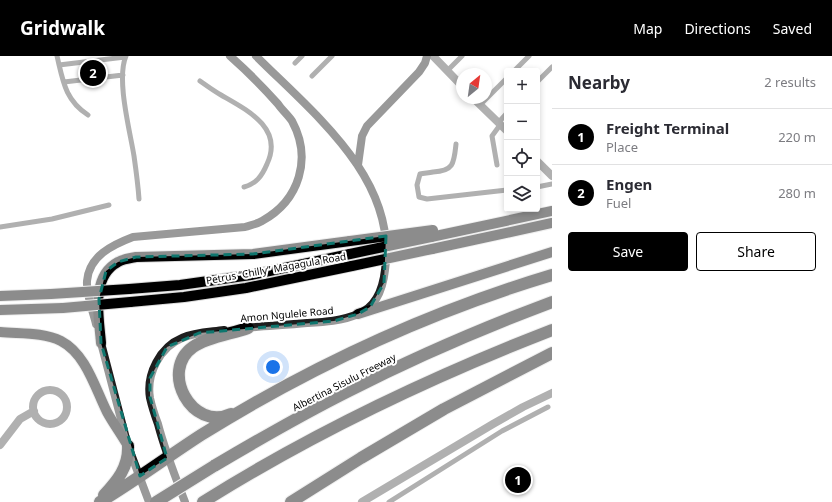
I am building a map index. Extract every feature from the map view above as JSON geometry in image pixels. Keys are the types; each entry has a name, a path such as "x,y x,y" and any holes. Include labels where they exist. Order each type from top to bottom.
{"highway":[{"path":"99,502 201,435 339,358 398,331 498,292 552,275"},
{"name":"Albertina Sisulu Freeway","path":"156,502 214,466 342,395 415,359 500,321 552,302"},
{"path":"248,328 212,338 193,347 186,354 181,363 179,372 181,390 195,410 214,418 228,415 267,397"},
{"path":"203,502 294,448 410,390 506,348 552,330"},
{"path":"291,502 361,458 444,409 552,353"},
{"path":"99,502 115,484 124,469 129,455 128,446"}],"main road":[{"path":"149,502 128,446 89,299 87,282 94,260 116,243 133,237 245,227 262,221 277,211 289,198 298,181 302,165 300,139 291,120 249,73 230,56"},
{"name":"Amon Ngulele Road","path":"185,502 167,458 150,397 150,378 156,362 167,347 182,338 199,333 334,321 358,314 370,307 378,296 384,283 387,261 386,231 376,198 358,165 331,131 256,56"},
{"path":"358,165 362,136 367,126 419,72 425,63 427,56"},
{"name":"Petrus “Chilly” Magagula Road","path":"0,296 180,285 252,274 350,254 432,233 552,211"},
{"name":"Petrus “Chilly” Magagula Road","path":"0,310 63,308 130,302 246,288 552,223"},
{"path":"101,343 98,299 100,284 106,272 118,262 136,257 253,254 350,241 432,233"},
{"path":"358,314 552,252"},
{"path":"0,332 34,334 54,338 62,341 70,348 82,362 108,412 128,446"}],"street":[{"path":"432,56 456,80"},
{"path":"480,105 504,128"},
{"path":"540,164 551,175"},
{"path":"52,390 59,392 65,398 67,406 66,414 53,424 45,423 38,418 34,411 35,400 37,396 44,391 52,390"},
{"path":"362,502 493,424 552,393"},
{"path":"0,445 20,419 34,411"}],"lane":[{"path":"57,56 67,94 81,110 88,115"},
{"path":"295,63 302,56"},
{"path":"312,76 332,56"},
{"path":"447,71 462,56"},
{"path":"517,68 529,56"},
{"path":"60,65 126,57 123,75 126,111 139,199"},
{"path":"540,79 552,67"},
{"path":"64,82 123,75"},
{"path":"480,105 504,81"},
{"path":"200,82 250,111 258,118 268,133 271,151 264,171 256,182 244,187"},
{"path":"497,165 492,136 504,117"},
{"path":"456,144 454,160 448,169 440,172 420,174 417,185 419,197 427,199 504,190"},
{"path":"540,186 552,184"},
{"path":"0,228 52,219 109,205"},
{"path":"389,502 502,431 548,407"}],"highlighted area":[{"path":"386,236 384,283 370,307 358,314 334,321 199,333 167,347 150,378 150,397 167,458 140,476 101,343 99,299 106,271 118,262 136,257 253,254"}],"place":[{"name":"Engen","path":"93,73"},
{"name":"Freight Terminal","path":"518,480"}]}
